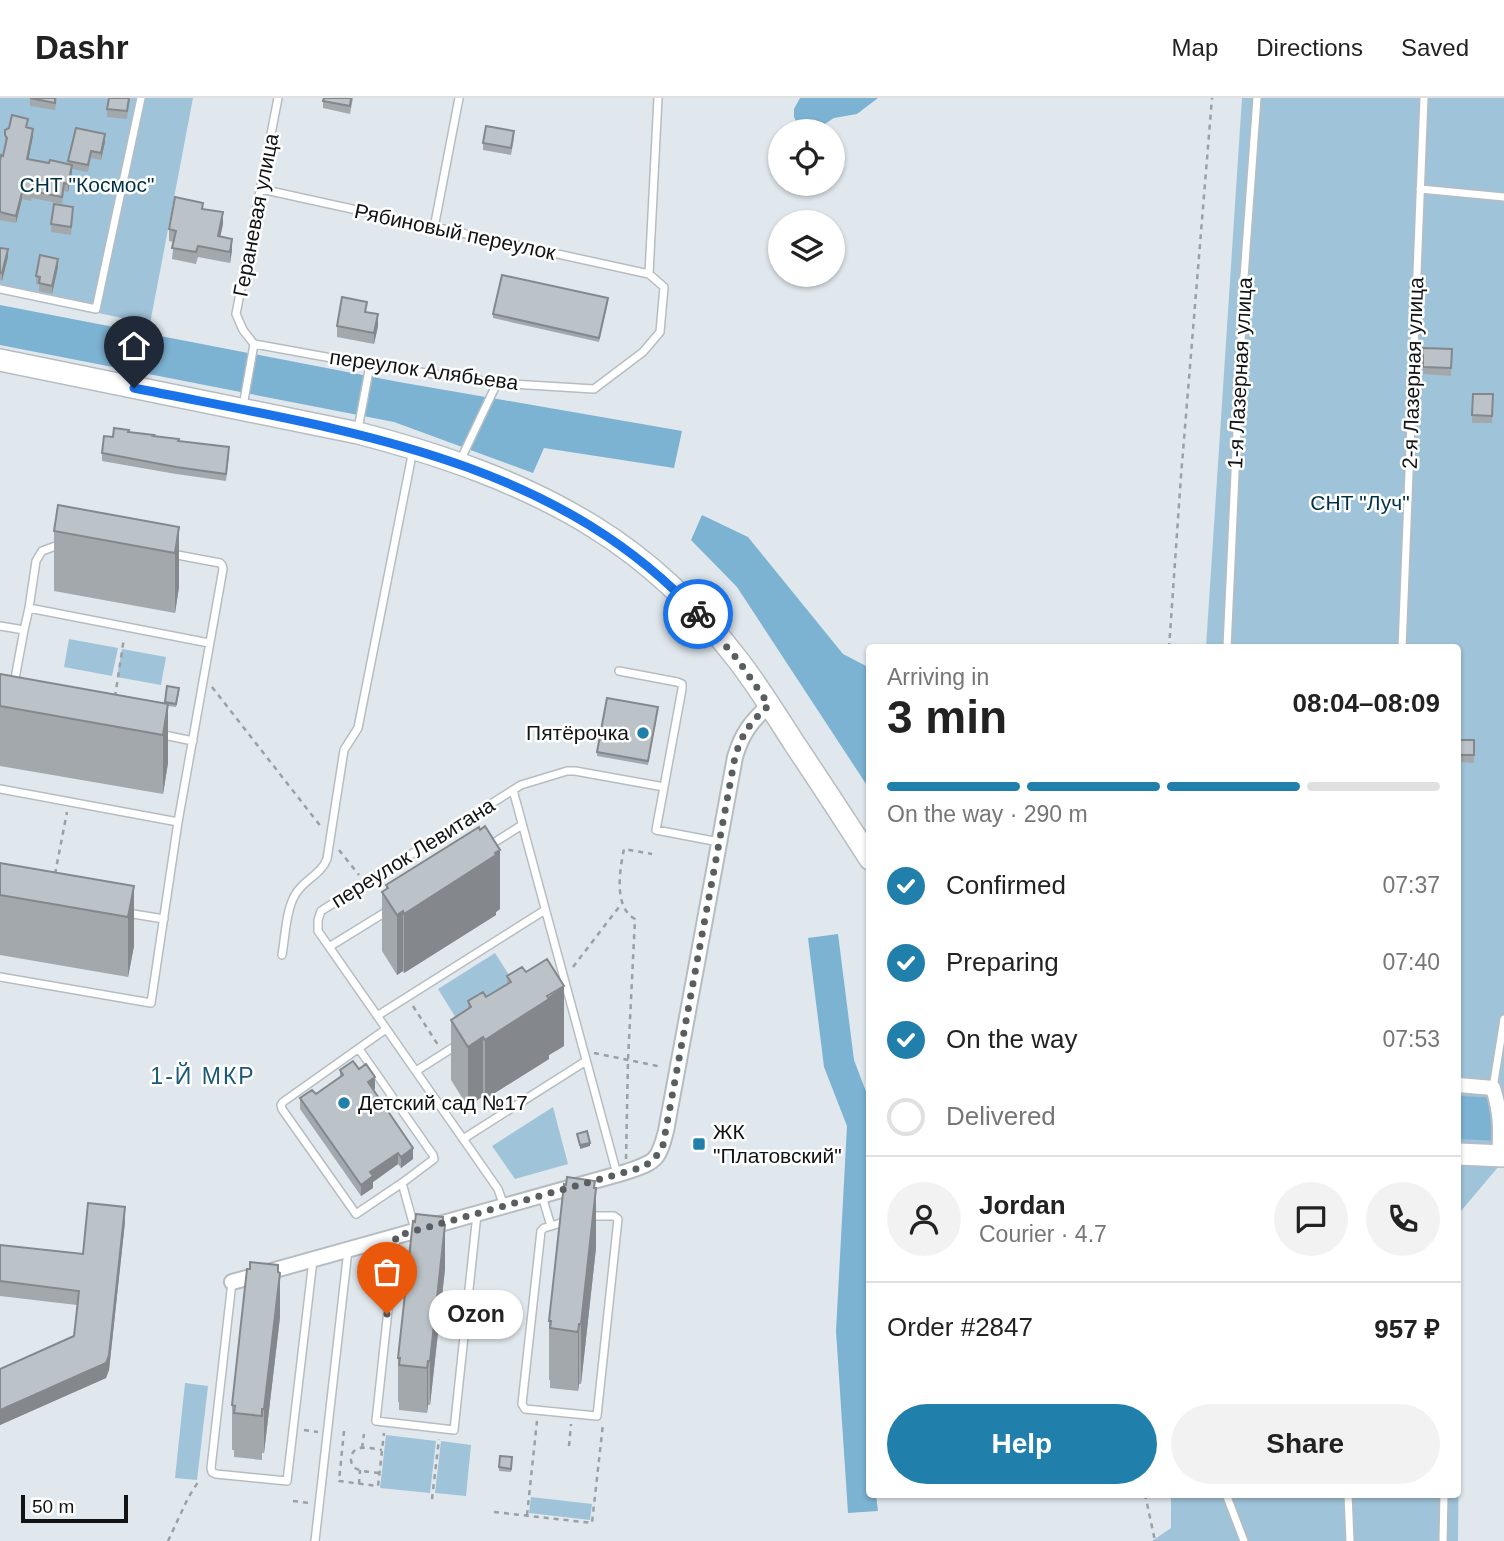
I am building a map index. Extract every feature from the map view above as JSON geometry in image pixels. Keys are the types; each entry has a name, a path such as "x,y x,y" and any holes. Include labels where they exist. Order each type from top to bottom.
{"main road":[{"path":"0,360 358,433 458,463 550,502 594,527 662,578 689,604 738,660 866,853"},
{"path":"1461,1154 1502,1156"}],"street":[{"path":"232,1282 621,1174 649,1164 657,1158 666,1131 678,1070 735,757 740,741 752,722 769,705"},
{"path":"1461,1085 1493,1088 1499,1106 1502,1156"}],"lane":[{"path":"0,289 96,309 141,98"},
{"name":"Гераневая улица","path":"254,344 243,330 236,314 278,98"},
{"path":"433,228 459,98"},
{"path":"649,274 659,98"},
{"name":"1-я Лазерная улица","path":"1227,644 1244,277 1257,98"},
{"name":"2-я Лазерная улица","path":"1402,644 1424,98"},
{"path":"1420,188 1504,197"},
{"name":"Рябиновый переулок","path":"261,189 649,274"},
{"name":"переулок Алябьева","path":"254,344 370,365 497,383 594,388 643,352 660,332 664,287 649,274"},
{"path":"242,410 254,344"},
{"path":"358,433 370,365"},
{"path":"458,463 497,383"},
{"path":"282,955 294,897 304,883 324,867 327,859 344,750 358,727 414,449"},
{"path":"12,694 36,561 42,551 64,543"},
{"path":"0,977 151,1003 178,822 223,569 219,563 165,553"},
{"path":"29,608 209,643"},
{"path":"0,626 24,630"},
{"path":"619,671 682,684 656,831 719,842"},
{"path":"146,732 193,741"},
{"name":"переулок Левитана","path":"329,947 318,931 321,911 521,785 571,771 664,788"},
{"path":"0,789 178,822"},
{"path":"513,790 583,1051 621,1174"},
{"path":"477,854 522,825"},
{"path":"397,904 329,947 498,1189 504,1206"},
{"path":"377,1016 545,910"},
{"path":"114,911 164,919"},
{"path":"553,984 564,977"},
{"path":"1493,1088 1504,1019"},
{"path":"359,1049 434,1159 359,1213 354,1212 281,1105 283,1102 387,1029"},
{"path":"416,1071 465,1040"},
{"path":"463,1139 586,1061"},
{"path":"402,1183 415,1231"},
{"path":"542,1195 551,1226"},
{"path":"396,1236 376,1421 454,1430 477,1214"},
{"path":"571,1220 541,1231 522,1404 525,1409 597,1416 618,1217 582,1216"},
{"path":"315,1541 348,1250"},
{"path":"232,1282 212,1472 287,1481 313,1259"},
{"path":"1228,1498 1244,1541"},
{"path":"1348,1498 1350,1541"},
{"path":"1443,1541 1444,1498"}],"path":[{"path":"1169,644 1212,98"},
{"path":"114,700 126,627"},
{"path":"204,676 365,883"},
{"path":"55,876 69,802"},
{"path":"621,1174 635,919 624,908 619,881 624,849 652,854"},
{"path":"564,977 622,902"},
{"path":"407,997 443,1054"},
{"path":"583,1051 678,1070"},
{"path":"569,1446 572,1414"},
{"path":"494,1512 592,1523 603,1425 597,1416"},
{"path":"527,1515 537,1420"},
{"path":"344,1432 338,1481 378,1486 385,1423"},
{"path":"432,1499 440,1429"},
{"path":"301,1430 318,1432"},
{"path":"362,1448 364,1434"},
{"path":"380,1473 360,1470 352,1465 351,1458 354,1451 362,1448 382,1450"},
{"path":"359,1484 360,1470"},
{"path":"167,1541 198,1482"},
{"path":"1147,1498 1155,1541"},
{"path":"293,1501 310,1503"}],"green space":[{"name":"СНТ \"Космос\"","path":"0,98 193,98 150,324 0,292"},
{"name":"СНТ \"Луч\"","path":"1242,98 1504,98 1504,1160 1461,1211 1461,644 1206,644"},
{"path":"69,639 118,648 112,676 64,667"},
{"path":"122,649 166,657 161,685 117,677"},
{"path":"495,953 520,992 463,1029 438,989"},
{"path":"553,1107 568,1164 515,1179 492,1146"},
{"path":"185,1383 208,1386 197,1480 175,1478"},
{"path":"386,1435 436,1441 430,1493 380,1488"},
{"path":"441,1441 471,1445 466,1496 435,1493"},
{"path":"531,1497 592,1504 590,1520 529,1513"},
{"name":"СНТ \"Луч\"","path":"1171,1498 1458,1498 1458,1541 1152,1541 1171,1528"}],"shaded area":[{"path":"800,98 878,98 857,114 832,119 795,119 794,109"},
{"path":"0,305 399,382 682,431 674,468 544,448 533,473 394,422 0,345"},
{"path":"702,515 748,537 843,654 866,666 866,784 737,587 691,540"},
{"path":"838,934 854,1060 866,1092 866,1498 876,1498 878,1511 848,1513 836,1331 847,1126 824,1067 808,938"},
{"path":"1461,1096 1504,1098 1504,1141 1461,1139"}],"building":[{"path":"30,98 55,98 55,103"},
{"path":"109,98 129,98 127,111 107,109"},
{"path":"324,98 351,98 350,106 323,101"},
{"path":"12,115 28,119 26,127 33,129 27,159 72,165 68,184 64,183 62,197 32,191 22,192 16,216 0,212 0,161 7,138 5,130 9,128"},
{"path":"486,126 514,131 511,148 483,143"},
{"path":"76,128 105,134 101,153 91,151 88,165 68,161"},
{"path":"175,197 203,203 202,209 223,212 218,236 232,239 230,252 198,246 196,252 172,248 176,231 169,229"},
{"path":"54,204 73,207 71,227 51,224"},
{"path":"0,248 8,249 2,273 0,273"},
{"path":"40,255 58,259 52,286 39,283 40,277 36,276"},
{"path":"502,275 608,298 599,338 493,314"},
{"path":"342,297 367,302 365,312 378,314 374,333 337,326"},
{"path":"1423,348 1452,349 1451,368 1423,367"},
{"path":"1473,394 1493,394 1492,416 1472,415"},
{"path":"114,428 179,439 178,441 229,447 226,474 102,453 104,436 113,437"},
{"path":"58,505 179,527 175,553 54,531"},
{"path":"0,674 168,704 163,735 0,706"},
{"path":"167,686 179,688 176,704 165,702"},
{"path":"607,698 658,707 648,761 597,752"},
{"path":"1461,740 1474,740 1474,755 1461,755"},
{"path":"485,826 500,850 496,855 404,914 403,911 397,915 382,892 388,888 386,885 479,827 480,830"},
{"path":"0,863 134,886 128,917 0,895"},
{"path":"547,959 564,986 547,996 549,999 485,1040 483,1037 468,1047 451,1020 471,1007 468,1001 483,992 486,997 511,982 507,976 522,967 526,972"},
{"path":"353,1061 359,1069 366,1064 375,1077 368,1082 413,1148 401,1157 398,1153 370,1172 373,1176 361,1185 300,1098 312,1090 316,1094 343,1075 340,1070"},
{"path":"587,1131 590,1143 580,1145 577,1134"},
{"path":"567,1177 595,1181 596,1188 578,1332 550,1328 549,1321 564,1184 566,1185"},
{"path":"88,1203 125,1207 106,1363 0,1410 0,1369 74,1336 79,1291 0,1281 0,1245 83,1254"},
{"path":"416,1214 443,1217 445,1225 430,1361 427,1368 399,1365 398,1358 413,1221 415,1222"},
{"path":"250,1262 278,1265 280,1273 262,1416 234,1413 235,1406 232,1405 247,1269 250,1269"},
{"path":"500,1456 512,1457 511,1469 499,1467"}],"way so far":[{"path":"387,1314 396,1236 626,1172 649,1164 657,1158 663,1145 735,757 746,730 769,705 738,660 698,614"}],"place":[{"name":"Пятёрочка","path":"643,733"},
{"name":"Детский сад №17","path":"344,1103"},
{"name":"ЖК \"Платовский\"","path":"699,1144"},
{"name":"Ozon","path":"387,1314"}],"district":[{"name":"1-Й МКР","path":"203,1076"}],"route":[{"path":"134,388 358,433 458,463 514,485 594,527 630,552 662,578 698,614"}]}
